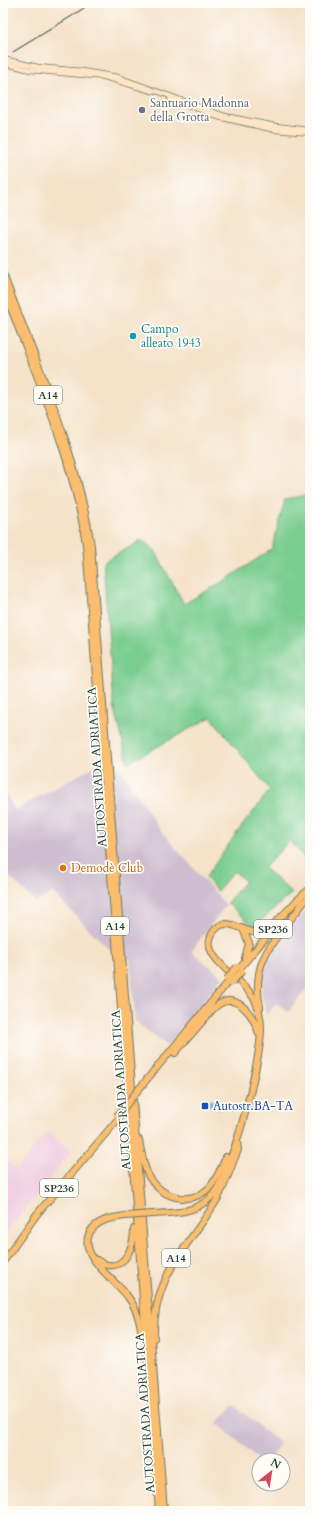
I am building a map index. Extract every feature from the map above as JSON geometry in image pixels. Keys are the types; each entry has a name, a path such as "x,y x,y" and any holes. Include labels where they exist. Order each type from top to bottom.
{"highway":[{"name":"AUTOSTRADA ADRIATICA","path":"3,274 78,481 91,546 164,1511"},
{"name":"AUTOSTRADA ADRIATICA","path":"3,287 34,363"},
{"name":"AUTOSTRADA ADRIATICA","path":"58,428 73,480 86,544 159,1511"},
{"path":"260,1045 260,1018 256,1003 250,992 214,959 209,950 209,942 212,934 222,925 229,924 256,933 266,931 310,890"},
{"name":"SP236","path":"3,1262 37,1214 150,1079 214,998 289,911 310,890"},
{"name":"SP236","path":"239,969 310,896"},
{"path":"90,1254 88,1248 88,1238 94,1227 105,1220 125,1216 186,1211 197,1207 214,1194 222,1179 237,1136 246,1108 258,1058 263,1028 258,988 263,959 273,939 303,903"},
{"path":"239,969 247,956 249,947 248,938 242,928"},
{"name":"SP236","path":"150,1079 175,1053 229,981"},
{"path":"175,1053 214,1008 222,1002 228,1001 239,1004 252,1015 257,1028 260,1045"},
{"name":"A14","path":"132,1085 144,1165 155,1185 173,1197 189,1198 196,1196 209,1188 217,1176 237,1136"},
{"name":"SP236","path":"3,1255 33,1213 118,1117"},
{"name":"A14","path":"155,1393 154,1331 162,1286 174,1260 210,1211 221,1192 238,1150 237,1136"},
{"name":"A14","path":"90,1254 102,1264 113,1265 124,1260 131,1250 134,1236 133,1170"},
{"name":"A14","path":"90,1254 102,1270 123,1290 132,1302 141,1327 152,1427"}],"main road":[{"path":"3,59 38,67 82,71 118,77 225,116 276,128 310,128 310,142"},
{"path":"3,63 30,70 117,80 218,117 310,133"}],"shaded area":[{"path":"113,756 160,830 226,905 191,951 223,977 167,1046 135,1021 130,959 108,948 53,893 36,902 3,871 3,798 6,795 15,810"},
{"path":"310,907 310,985 288,1012 277,1003 266,1015 261,991 263,967 269,950"},
{"path":"47,1131 71,1152 3,1236 3,1158 17,1169"},
{"path":"234,1405 280,1443 274,1452 251,1453 217,1423"}],"green space":[{"path":"307,495 310,497 310,865 290,840 264,868 292,893 256,925 252,925 227,903 245,881 234,871 217,891 206,877 236,834 270,790 211,717 128,763 114,706 103,562 142,540 155,551 184,604 227,579 272,549 285,499"}],"water":[{"path":"209,1100 214,1101 215,1105 219,1103 222,1106 218,1109 209,1105"}],"railway":[{"path":"13,52 91,3"}],"place":[{"name":"Santuario Madonna della Grotta","path":"142,110"},
{"name":"Campo alleato 1943","path":"133,336"},
{"name":"Demodè Club","path":"63,868"},
{"name":"Autostr.BA-TA","path":"205,1106"}]}
